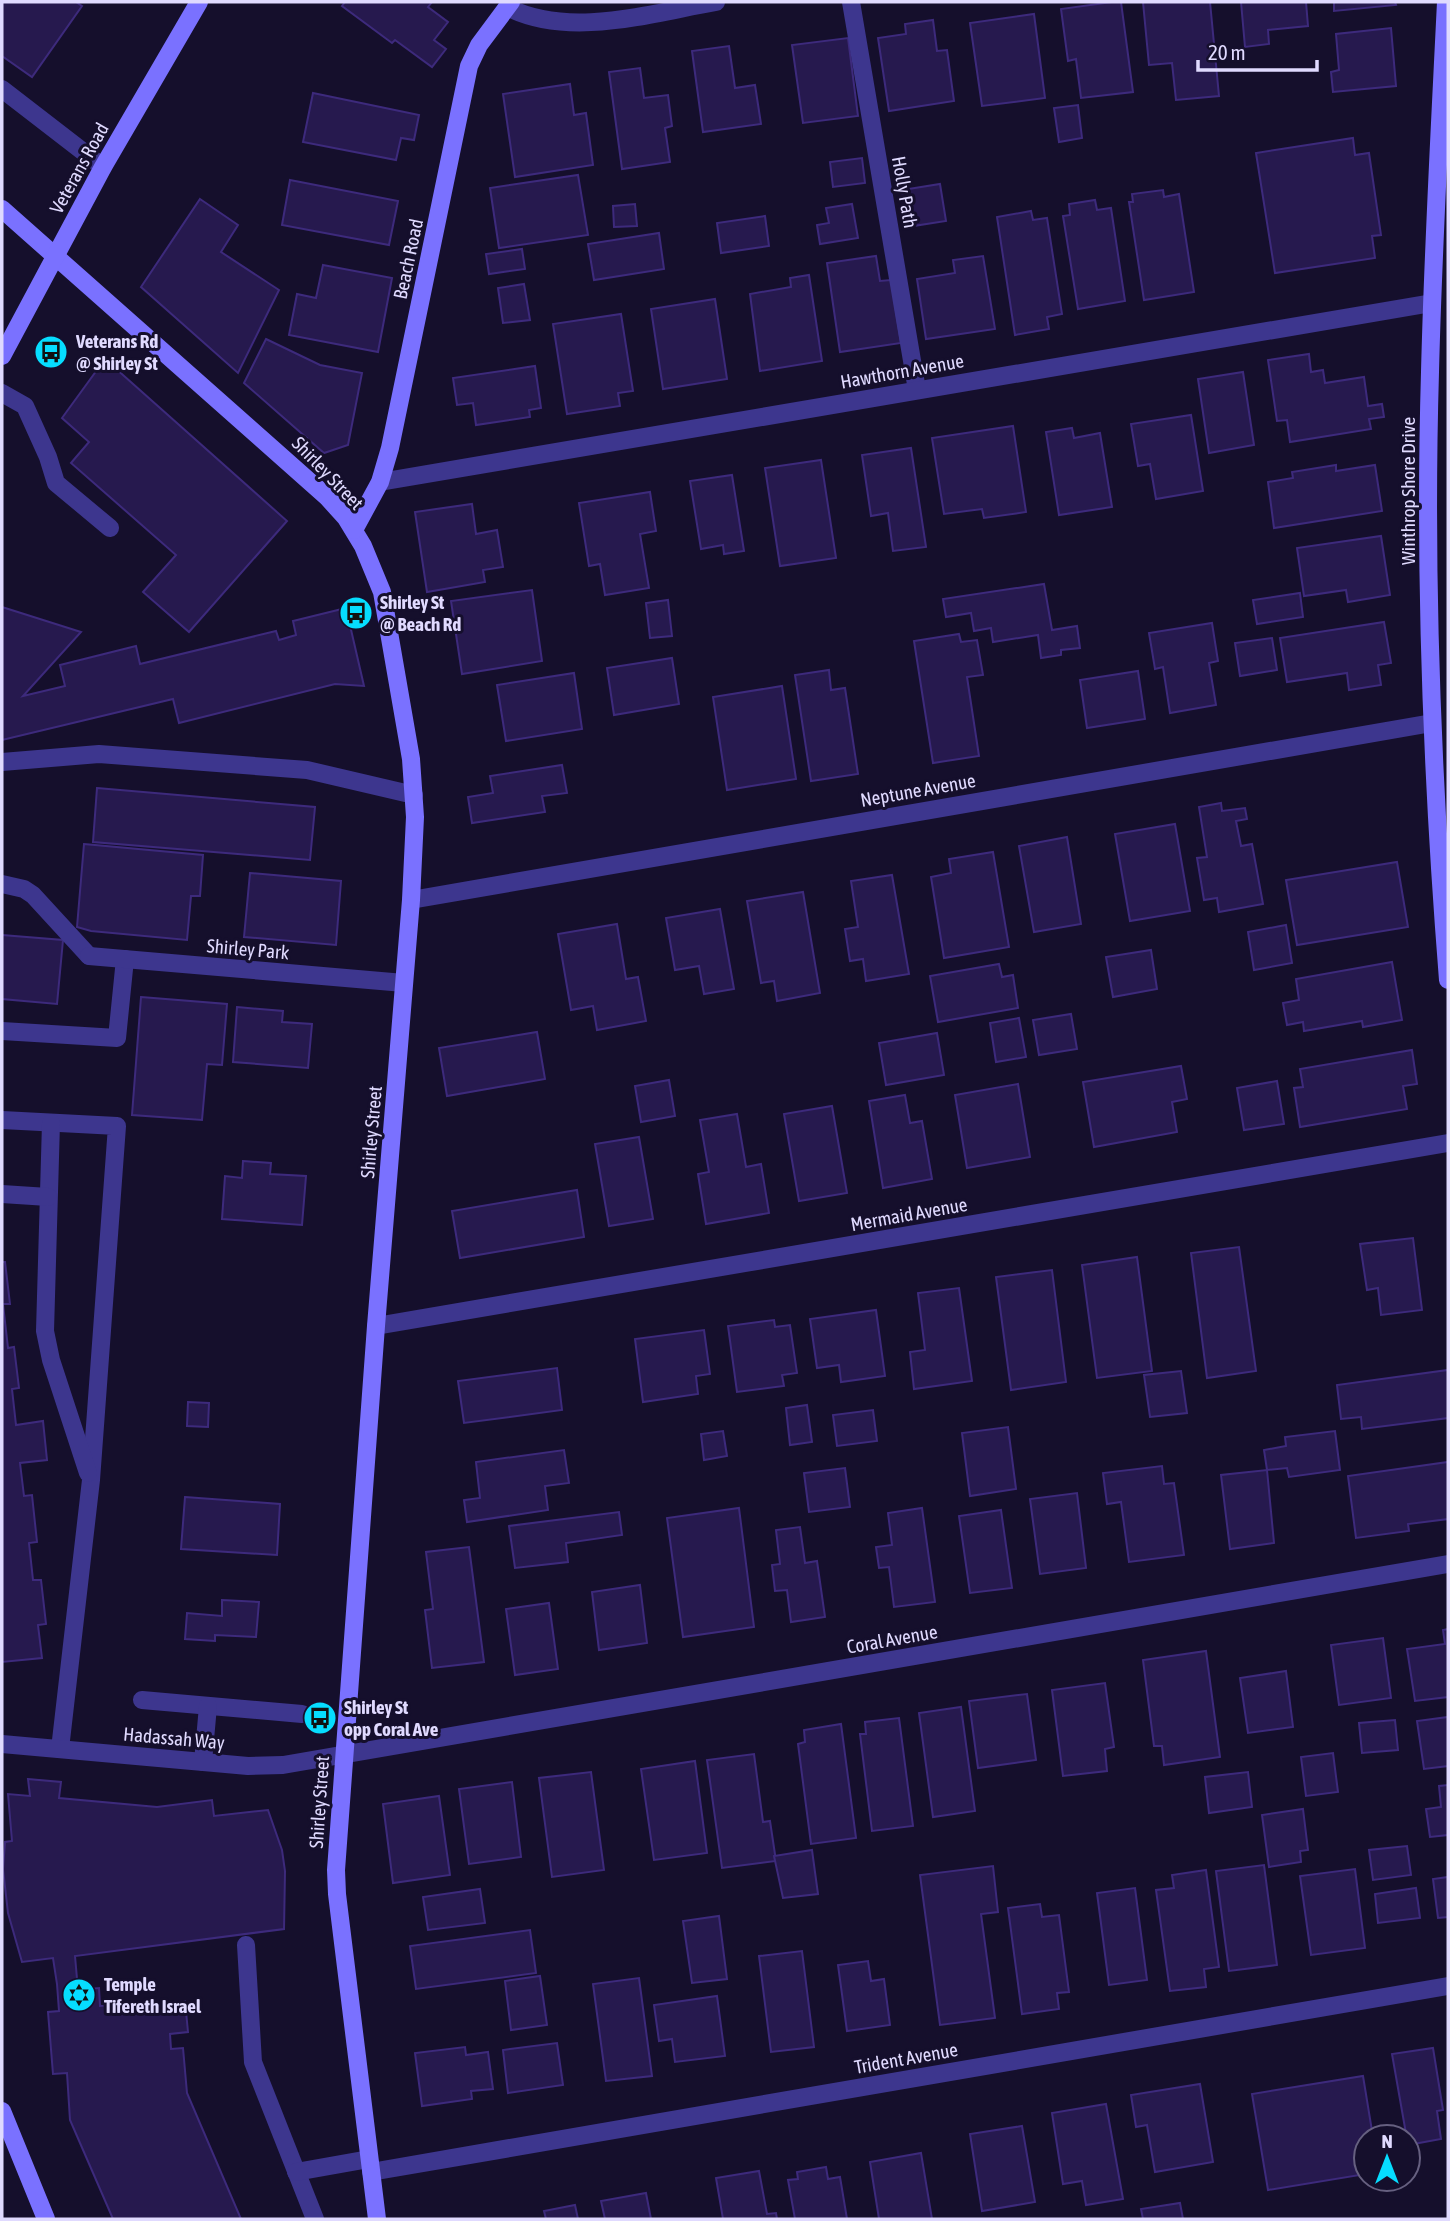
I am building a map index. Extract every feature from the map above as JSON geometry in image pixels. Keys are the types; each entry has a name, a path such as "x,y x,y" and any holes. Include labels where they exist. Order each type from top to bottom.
{"street":[{"name":"Veterans Road","path":"2,356 103,167 199,2"},
{"path":"509,5 535,18 565,23 608,20 716,2"},
{"name":"Holly Path","path":"851,2 917,390"},
{"name":"Winthrop Shore Drive","path":"1446,2 1432,303 1428,484 1432,723 1438,854 1448,980"},
{"name":"Beach Road","path":"354,530 380,482 390,448 469,66 479,45 509,5"},
{"path":"2,89 103,167"},
{"name":"Shirley Street","path":"2,209 317,486 354,530 371,561 386,608 411,760 414,795 411,900 336,1846 337,1894 377,2219"},
{"name":"Hawthorn Avenue","path":"380,482 1432,303"},
{"path":"2,393 25,406 48,457 56,483 110,528"},
{"name":"Neptune Avenue","path":"411,900 1432,723"},
{"path":"2,762 99,754 307,770 414,795"},
{"name":"Shirley Park","path":"2,884 24,889 33,895 89,956 404,984"},
{"path":"2,1031 117,1038 125,959"},
{"path":"2,1120 117,1126 91,1480 60,1749"},
{"path":"51,1123 45,1331 51,1360 91,1480"},
{"name":"Mermaid Avenue","path":"376,1326 1448,1143"},
{"path":"2,1194 48,1197"},
{"name":"Coral Avenue","path":"343,1755 1448,1564"},
{"path":"142,1700 302,1714"},
{"path":"203,1762 208,1706"},
{"name":"Hadassah Way","path":"2,1744 266,1766 343,1755"},
{"path":"246,1945 253,2062 315,2219"},
{"name":"Trident Avenue","path":"296,2172 370,2165 1448,1986"},
{"path":"2,2111 46,2219"}],"building":[{"path":"2,2 76,2 82,6 32,77 2,56"},
{"path":"345,2 432,2 428,7 448,22 434,40 446,49 432,67 395,40 392,43 342,6"},
{"path":"1121,2 1133,92 1081,98 1076,59 1068,61 1061,9"},
{"path":"1143,2 1210,2 1219,96 1176,100 1172,63 1149,65"},
{"path":"1241,2 1306,2 1308,26 1268,30 1269,44 1245,47"},
{"path":"1334,2 1395,2 1396,5 1334,11"},
{"path":"1034,14 1045,98 982,106 970,23"},
{"path":"933,20 937,51 947,50 954,101 889,111 878,38 906,34 905,24"},
{"path":"1391,28 1396,86 1333,92 1331,72 1339,70 1336,34"},
{"path":"848,38 858,116 803,123 792,45"},
{"path":"729,46 735,88 755,85 761,124 703,132 692,51"},
{"path":"640,68 644,98 668,95 672,126 665,128 670,162 622,169 609,72"},
{"path":"570,84 574,115 586,113 593,165 515,177 503,94"},
{"path":"313,93 419,115 414,140 401,138 396,160 303,142"},
{"path":"1078,105 1082,138 1059,142 1054,108"},
{"path":"1353,138 1355,155 1369,153 1381,235 1372,236 1375,258 1275,273 1256,153"},
{"path":"862,158 865,183 833,187 830,162"},
{"path":"578,175 588,235 499,248 490,188"},
{"path":"290,180 398,201 389,245 282,225"},
{"path":"940,184 946,221 907,227 902,190"},
{"path":"1163,190 1164,197 1179,194 1194,292 1144,300 1129,202 1133,202 1132,194"},
{"path":"200,199 238,225 221,252 279,290 238,373 141,287"},
{"path":"1095,200 1097,210 1111,208 1125,301 1078,309 1063,216 1070,215 1069,204"},
{"path":"635,204 637,226 614,227 613,206"},
{"path":"852,204 858,238 820,244 817,225 829,223 826,208"},
{"path":"1031,211 1033,220 1047,218 1062,314 1047,317 1049,329 1015,335 997,217"},
{"path":"765,216 769,246 721,253 717,223"},
{"path":"659,233 664,269 594,280 588,244"},
{"path":"522,249 525,269 489,274 486,254"},
{"path":"876,256 880,281 891,280 901,343 840,352 827,263"},
{"path":"983,256 995,329 926,339 917,279 955,273 953,260"},
{"path":"323,265 392,278 378,352 289,335 297,294 316,298"},
{"path":"809,275 822,361 760,371 750,294 791,287 790,278"},
{"path":"524,284 530,320 503,323 498,288"},
{"path":"715,299 727,379 663,389 651,309"},
{"path":"621,314 633,391 618,393 620,406 567,414 553,324"},
{"path":"266,339 320,365 362,373 348,445 324,453 244,383"},
{"path":"1309,354 1311,372 1323,370 1325,383 1364,377 1368,406 1382,404 1384,417 1369,419 1371,429 1290,442 1287,420 1277,421 1268,360"},
{"path":"105,359 287,521 189,632 143,592 176,555 71,463 89,442 62,418"},
{"path":"535,366 541,408 529,410 530,417 476,425 473,403 457,405 453,378"},
{"path":"1243,372 1254,445 1209,453 1198,379"},
{"path":"1191,415 1203,491 1156,499 1150,464 1138,466 1131,424"},
{"path":"1013,426 1026,512 984,518 982,509 944,514 932,438"},
{"path":"1072,428 1074,438 1100,433 1112,507 1059,515 1046,432"},
{"path":"911,448 926,547 893,551 888,513 871,516 862,455"},
{"path":"821,460 836,558 780,566 765,468"},
{"path":"1336,465 1336,471 1375,465 1382,511 1274,528 1268,482 1293,478 1292,472"},
{"path":"732,475 744,551 724,554 723,545 701,549 690,481"},
{"path":"650,492 656,531 640,534 649,588 605,595 600,564 589,566 579,503"},
{"path":"472,504 476,534 497,530 503,567 483,570 485,582 427,592 415,512"},
{"path":"1381,536 1390,595 1348,602 1346,590 1304,596 1297,548"},
{"path":"1044,584 1052,630 1077,626 1080,648 1061,650 1061,655 1041,658 1038,635 993,642 991,628 974,631 971,613 946,617 943,599"},
{"path":"532,590 542,661 462,674 451,601"},
{"path":"1300,593 1303,617 1257,624 1253,600"},
{"path":"668,600 672,636 650,638 646,603"},
{"path":"2,607 81,632 23,696 65,686 60,665 136,646 140,664 276,631 279,640 296,635 293,621 346,608 364,686 335,684 179,723 173,699 2,740"},
{"path":"1384,622 1391,663 1378,665 1381,685 1349,690 1347,673 1287,682 1280,638"},
{"path":"1212,623 1218,661 1209,663 1216,705 1170,713 1163,667 1155,669 1149,633"},
{"path":"959,634 961,642 977,640 983,675 967,677 979,756 933,763 914,641"},
{"path":"1272,638 1277,670 1240,676 1235,643"},
{"path":"672,658 679,704 614,715 607,668"},
{"path":"829,670 831,690 845,688 858,774 811,781 795,675"},
{"path":"1138,671 1145,719 1087,728 1080,680"},
{"path":"574,673 582,729 506,741 497,685"},
{"path":"782,686 796,779 727,790 713,697"},
{"path":"562,765 567,793 542,796 545,812 472,823 468,797 493,793 490,776"},
{"path":"97,788 315,807 310,860 93,842"},
{"path":"1221,803 1222,811 1245,808 1247,819 1236,821 1241,846 1252,844 1263,904 1219,912 1217,898 1204,900 1197,858 1207,857 1199,807"},
{"path":"1175,824 1190,911 1130,921 1115,834"},
{"path":"1067,837 1081,924 1034,932 1019,846"},
{"path":"84,844 203,855 200,896 191,896 187,940 91,931 77,927"},
{"path":"993,852 1009,947 944,958 931,877 951,873 949,859"},
{"path":"1397,862 1408,927 1297,945 1286,880"},
{"path":"250,873 341,881 336,945 244,937"},
{"path":"892,875 909,974 866,981 863,959 850,961 845,929 858,927 851,881"},
{"path":"803,892 820,993 777,1001 774,981 761,983 747,901"},
{"path":"720,909 734,989 704,994 699,966 675,970 666,918"},
{"path":"617,924 626,979 638,977 646,1021 597,1030 593,1006 571,1010 558,934"},
{"path":"1286,925 1292,963 1254,970 1248,932"},
{"path":"2,935 63,940 57,1004 2,999"},
{"path":"1151,950 1157,989 1113,997 1106,957"},
{"path":"1392,962 1402,1020 1363,1027 1362,1021 1304,1031 1303,1022 1287,1025 1283,1003 1299,1000 1296,979"},
{"path":"999,964 1002,977 1013,975 1018,1008 938,1022 930,976"},
{"path":"141,997 227,1004 222,1065 207,1064 202,1120 132,1115"},
{"path":"237,1007 283,1011 282,1022 312,1024 308,1068 233,1062"},
{"path":"1071,1014 1077,1049 1039,1055 1033,1020"},
{"path":"1019,1018 1026,1057 996,1062 990,1023"},
{"path":"537,1032 545,1079 447,1096 439,1048"},
{"path":"937,1033 944,1075 886,1085 879,1043"},
{"path":"1412,1050 1417,1084 1403,1086 1407,1109 1300,1127 1294,1088 1303,1087 1300,1069"},
{"path":"1181,1066 1187,1099 1172,1102 1177,1132 1094,1147 1083,1082"},
{"path":"669,1080 675,1116 641,1122 635,1086"},
{"path":"1277,1081 1284,1124 1244,1130 1237,1088"},
{"path":"1018,1084 1030,1157 967,1168 955,1095"},
{"path":"905,1095 910,1123 922,1121 932,1179 883,1188 869,1101"},
{"path":"832,1106 847,1193 799,1201 784,1114"},
{"path":"737,1114 746,1167 761,1164 769,1213 706,1224 698,1174 709,1172 700,1120"},
{"path":"639,1137 653,1219 609,1226 595,1144"},
{"path":"243,1161 271,1163 270,1174 306,1176 302,1225 222,1219 225,1176 242,1178"},
{"path":"577,1190 584,1237 460,1258 452,1211"},
{"path":"1413,1238 1422,1310 1381,1315 1378,1288 1367,1290 1360,1244"},
{"path":"1239,1247 1256,1371 1207,1378 1191,1253"},
{"path":"1137,1257 1152,1371 1097,1378 1082,1265"},
{"path":"2,1262 5,1262 10,1304 3,1304 8,1348 14,1347 19,1388 12,1389 16,1425 43,1421 47,1460 20,1463 24,1496 32,1495 37,1542 29,1543 33,1580 41,1580 46,1624 38,1625 42,1658 2,1662"},
{"path":"1052,1270 1066,1382 1011,1390 996,1277"},
{"path":"959,1288 972,1381 914,1389 910,1352 925,1350 918,1293"},
{"path":"876,1310 885,1376 841,1382 839,1365 817,1368 810,1319"},
{"path":"774,1320 775,1327 790,1325 797,1373 782,1375 784,1386 737,1392 728,1326"},
{"path":"704,1330 710,1374 696,1376 698,1394 643,1402 635,1339"},
{"path":"557,1368 562,1410 464,1423 458,1381"},
{"path":"1448,1370 1448,1418 1362,1429 1361,1417 1341,1419 1337,1385"},
{"path":"1181,1371 1187,1413 1150,1417 1144,1375"},
{"path":"188,1402 209,1403 208,1427 187,1426"},
{"path":"807,1405 812,1442 790,1445 786,1408"},
{"path":"873,1410 877,1441 837,1446 833,1415"},
{"path":"1008,1427 1016,1489 970,1496 962,1433"},
{"path":"723,1431 727,1456 704,1460 701,1434"},
{"path":"1335,1431 1340,1470 1289,1477 1287,1468 1267,1470 1264,1450 1286,1446 1285,1437"},
{"path":"564,1450 569,1483 545,1486 548,1510 467,1522 464,1500 480,1498 476,1462"},
{"path":"1448,1462 1448,1519 1408,1524 1409,1531 1356,1538 1348,1476"},
{"path":"1162,1466 1164,1484 1174,1483 1184,1555 1129,1562 1121,1502 1107,1504 1103,1473"},
{"path":"845,1468 850,1507 809,1512 804,1473"},
{"path":"1267,1470 1274,1543 1230,1549 1221,1475"},
{"path":"1077,1493 1086,1568 1040,1574 1030,1499"},
{"path":"185,1497 280,1504 277,1555 181,1549"},
{"path":"739,1508 754,1627 683,1637 667,1518"},
{"path":"922,1508 935,1602 894,1607 889,1567 879,1568 876,1547 892,1545 888,1513"},
{"path":"1001,1510 1012,1588 970,1593 959,1516"},
{"path":"619,1512 622,1535 566,1543 568,1562 515,1568 509,1526"},
{"path":"800,1527 805,1563 817,1561 825,1617 791,1622 787,1590 775,1591 772,1565 780,1564 776,1530"},
{"path":"469,1547 484,1662 432,1668 425,1610 433,1609 426,1552"},
{"path":"640,1585 647,1643 599,1650 592,1592"},
{"path":"222,1600 259,1602 256,1637 215,1635 215,1641 185,1639 187,1613 222,1616"},
{"path":"549,1603 558,1669 515,1675 506,1609"},
{"path":"1448,1629 1448,1697 1415,1701 1407,1649 1445,1644 1443,1630"},
{"path":"1383,1638 1391,1698 1339,1705 1331,1645"},
{"path":"1206,1651 1220,1757 1164,1765 1162,1746 1154,1746 1143,1660"},
{"path":"1286,1671 1293,1727 1248,1733 1240,1678"},
{"path":"1105,1683 1114,1747 1105,1749 1107,1771 1063,1776 1052,1690"},
{"path":"1027,1694 1036,1760 978,1768 969,1701"},
{"path":"961,1707 975,1811 933,1817 919,1713"},
{"path":"1448,1717 1448,1766 1424,1769 1417,1721"},
{"path":"899,1718 913,1826 872,1831 860,1734 866,1734 865,1722"},
{"path":"1395,1720 1398,1750 1362,1753 1359,1723"},
{"path":"841,1724 856,1838 811,1844 798,1744 805,1742 804,1730"},
{"path":"1333,1753 1338,1792 1306,1796 1301,1757"},
{"path":"754,1754 763,1822 770,1821 776,1861 722,1868 707,1760"},
{"path":"695,1761 707,1853 654,1860 641,1769"},
{"path":"591,1772 604,1870 552,1877 539,1778"},
{"path":"1248,1772 1252,1807 1209,1813 1205,1777"},
{"name":"Temple Tifereth Israel","path":"28,1779 61,1782 59,1798 157,1807 212,1800 214,1816 268,1810 282,1850 285,1871 284,1929 75,1956 78,1990 99,1988 100,2006 129,2003 130,2014 156,2011 156,2004 185,2001 188,2032 170,2034 171,2049 183,2048 187,2093 241,2219 113,2219 70,2120 67,2073 53,2074 48,2012 59,2011 53,1958 22,1962 8,1913 3,1869 5,1842 12,1841 8,1794 30,1796"},
{"path":"512,1782 521,1857 469,1864 459,1789"},
{"path":"1448,1785 1448,1835 1430,1837 1426,1809 1441,1807 1439,1786"},
{"path":"439,1796 450,1875 393,1883 383,1804"},
{"path":"1303,1809 1308,1850 1300,1851 1301,1862 1269,1867 1262,1815"},
{"path":"1407,1846 1411,1875 1373,1880 1369,1850"},
{"path":"812,1850 818,1894 783,1898 774,1856"},
{"path":"1264,1865 1277,1965 1229,1971 1216,1871"},
{"path":"993,1866 998,1912 981,1914 995,2018 940,2025 920,1875"},
{"path":"1355,1869 1365,1948 1311,1955 1300,1876"},
{"path":"1206,1870 1219,1967 1204,1969 1206,1987 1170,1991 1156,1890 1174,1888 1172,1875"},
{"path":"1448,1877 1448,1917 1438,1918 1433,1879"},
{"path":"1135,1888 1147,1980 1109,1985 1097,1893"},
{"path":"1416,1888 1420,1918 1378,1923 1375,1894"},
{"path":"480,1889 485,1923 428,1930 423,1897"},
{"path":"1040,1904 1042,1917 1059,1915 1069,1992 1057,1993 1059,2009 1022,2014 1008,1908"},
{"path":"719,1916 727,1979 692,1983 683,1921"},
{"path":"530,1930 536,1973 416,1989 410,1946"},
{"path":"802,1951 814,2047 771,2052 759,1956"},
{"path":"868,1961 871,1981 884,1979 890,2025 847,2031 838,1965"},
{"path":"540,1976 547,2025 511,2030 505,1981"},
{"path":"639,1978 652,2076 606,2081 593,1984"},
{"path":"717,1996 725,2056 675,2062 672,2039 659,2041 654,2005"},
{"path":"557,2043 563,2085 508,2093 503,2050"},
{"path":"465,2047 466,2055 488,2052 493,2089 471,2091 472,2099 422,2106 415,2053"},
{"path":"1433,2048 1443,2110 1437,2111 1441,2139 1422,2142 1422,2123 1404,2123 1392,2054"},
{"path":"1363,2076 1371,2123 1352,2123 1352,2176 1268,2190 1252,2094"},
{"path":"1200,2084 1213,2162 1155,2172 1147,2125 1136,2127 1131,2095"},
{"path":"1106,2104 1123,2199 1086,2205 1082,2181 1063,2184 1052,2113"},
{"path":"1022,2126 1035,2202 982,2211 970,2134"},
{"path":"921,2153 932,2219 879,2219 870,2162"},
{"path":"826,2167 828,2179 840,2177 847,2219 795,2219 788,2180 798,2179 797,2172"},
{"path":"759,2171 767,2214 776,2213 777,2219 723,2219 716,2178"},
{"path":"646,2193 651,2219 605,2219 601,2201"},
{"path":"1180,2203 1183,2219 1143,2219 1141,2209"},
{"path":"575,2205 578,2219 546,2219 544,2211"}],"place":[{"name":"Veterans Rd @ Shirley St","path":"51,352"},
{"name":"Shirley St @ Beach Rd","path":"356,613"},
{"name":"Shirley St opp Coral Ave","path":"320,1718"},
{"name":"Temple Tifereth Israel","path":"79,1995"}]}
